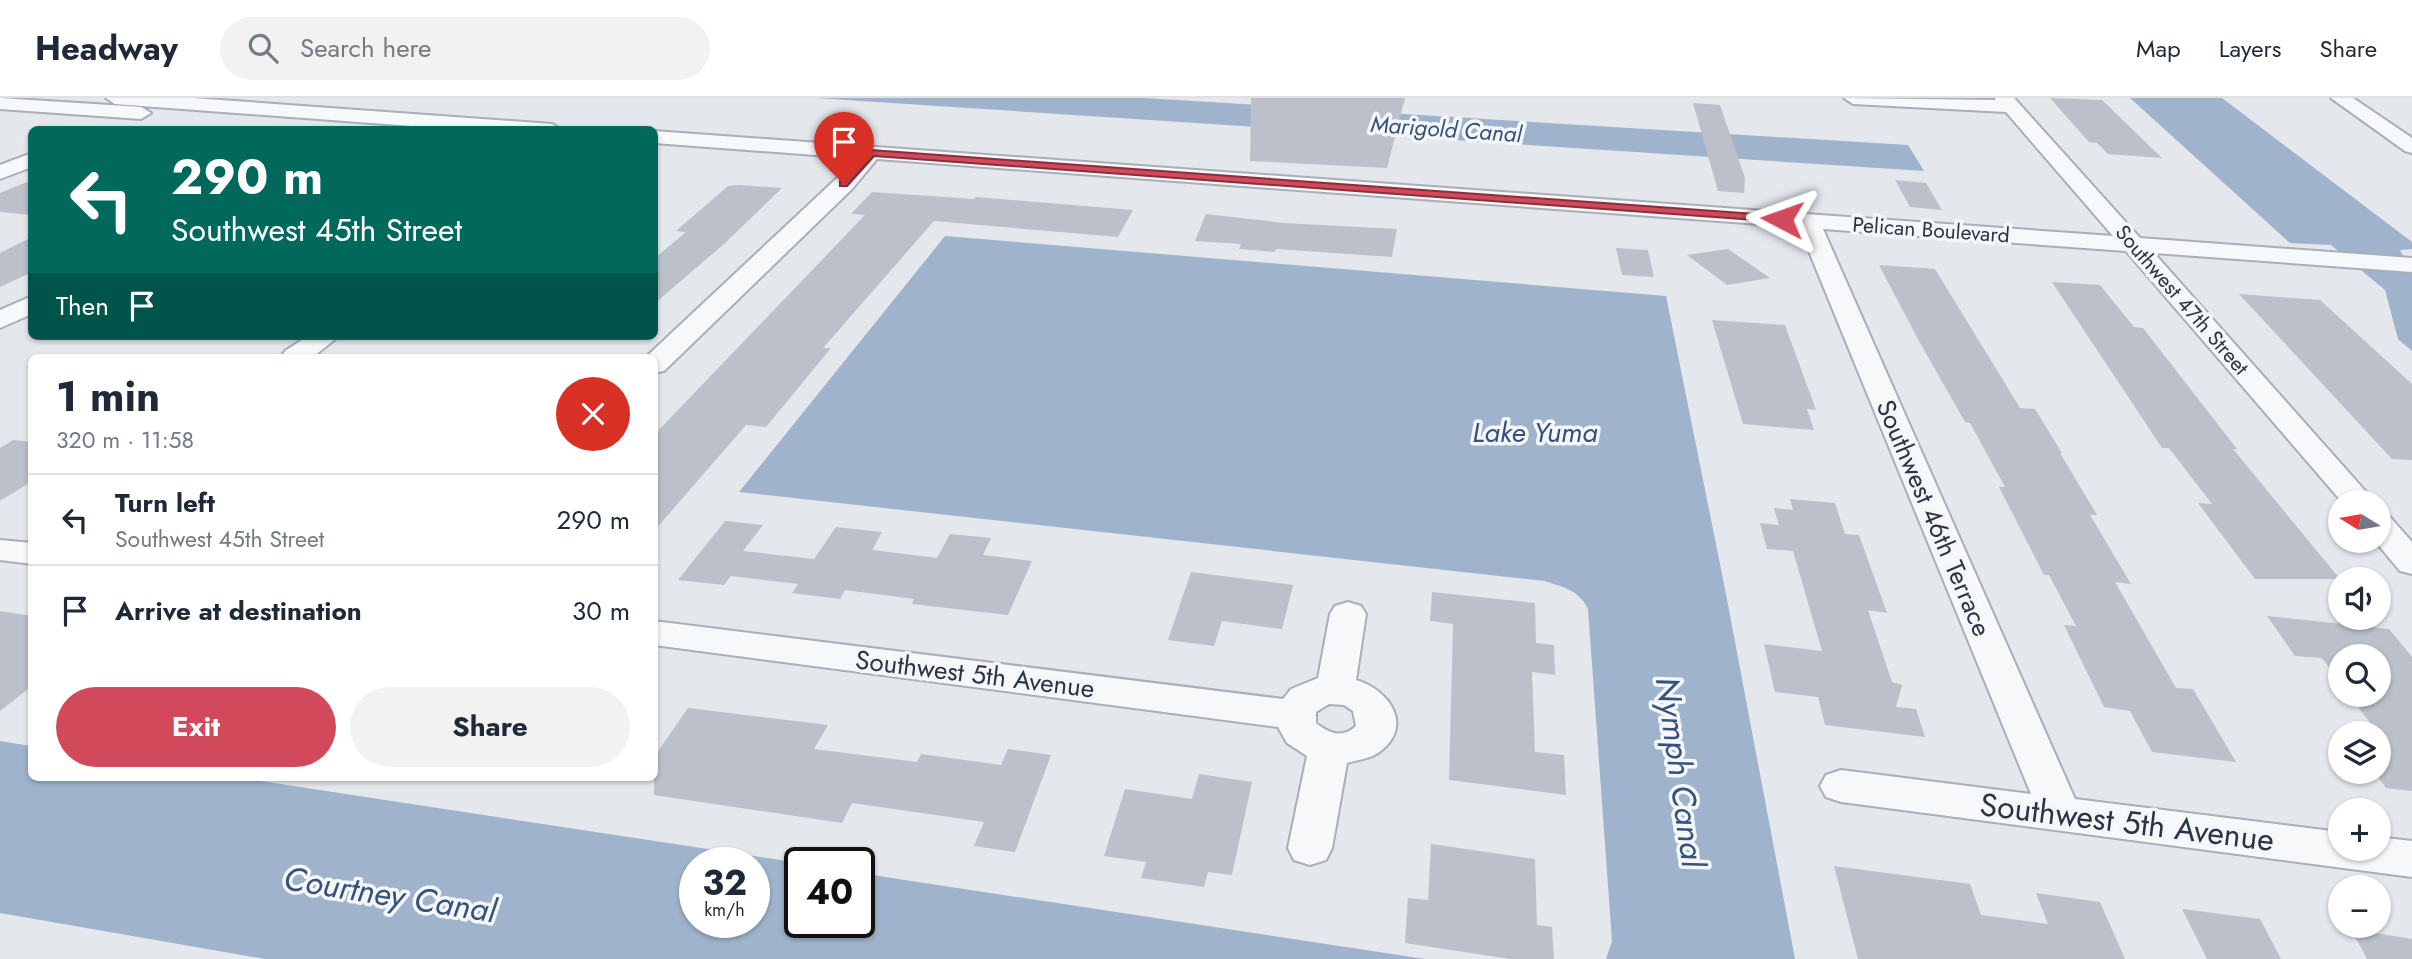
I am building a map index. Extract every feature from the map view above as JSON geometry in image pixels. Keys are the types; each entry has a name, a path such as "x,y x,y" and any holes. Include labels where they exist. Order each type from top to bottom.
{"street":[{"path":"115,98 174,100 497,126"},
{"path":"1853,98 2008,103"},
{"path":"2340,98 2412,147"},
{"path":"112,126 174,100"},
{"path":"0,103 309,126"},
{"name":"Southwest 47th Street","path":"2008,103 2348,490"},
{"path":"374,126 388,118"},
{"name":"Pelican Boulevard","path":"658,137 866,160"},
{"name":"Pelican Boulevard","path":"658,151 866,160 2139,252 2320,266 2412,279"},
{"path":"658,361 866,160"},
{"path":"0,173 28,161"},
{"name":"Southwest 46th Terrace","path":"1811,229 2060,813"},
{"name":"Pelican Boulevard","path":"2320,266 2412,265"},
{"path":"0,320 28,306"},
{"path":"299,354 320,340"},
{"path":"2391,539 2412,563"},
{"path":"1335,690 1348,614"},
{"name":"Southwest 5th Avenue","path":"658,634 1294,715"},
{"path":"1323,690 1335,690 1361,697 1377,713 1375,733 1357,747 1329,748 1307,739 1300,732 1294,715 1304,699 1323,690"},
{"path":"1310,848 1329,748"},
{"name":"Southwest 5th Avenue","path":"1841,786 2412,859"}],"water":[{"name":"Marigold Canal","path":"815,98 1144,98 1908,145 1924,171"},
{"path":"2130,98 2222,98 2412,242 2412,249 2400,250 2412,274 2412,351 2398,339 2385,290 2331,245 2290,243"},
{"name":"Lake Yuma","path":"945,236 1666,296 1795,959 1606,959 1612,941 1588,609 1580,597 1564,587 1545,581 739,492"},
{"name":"Courtney Canal","path":"0,741 28,746 28,781 260,781 695,847 679,847 679,938 770,938 770,858 784,861 784,938 875,938 875,875 1425,959 265,959 0,913"}],"building":[{"path":"1251,98 1405,98 1387,168 1250,161"},
{"path":"2050,98 2102,100 2162,158 2108,154 2097,143 2089,142"},
{"path":"1693,103 1720,105 1745,178 1744,193 1718,191"},
{"path":"1895,180 1926,183 1942,210 1910,207"},
{"path":"28,182 28,215 0,212 0,193"},
{"path":"728,186 782,188 724,244 658,301 658,256 686,232 676,231"},
{"path":"872,192 976,197 1133,210 1118,237 934,221 823,348 831,348 766,427 746,425 658,526 658,431 865,215 851,214"},
{"path":"1206,214 1284,223 1397,229 1392,257 1276,249 1275,252 1239,249 1241,244 1195,241"},
{"path":"28,239 28,274 0,287 0,253"},
{"path":"1616,248 1648,250 1654,277 1622,275"},
{"path":"1728,249 1770,278 1727,285 1687,255"},
{"path":"1879,265 1935,269 2020,408 2035,409 2062,453 2097,515 2090,515 2131,584 2115,582 2176,688 2193,689 2236,762 2152,752 2130,711 2104,707 2064,625 2076,626 2049,575 2044,575 1999,487 2005,487 1970,423 1965,422 1919,341"},
{"path":"2052,282 2100,285 2134,327 2143,328 2237,449 2233,449 2330,567 2328,579 2255,579 2198,503 2212,504 2169,448 2162,448"},
{"path":"2239,294 2320,300 2412,384 2412,460 2392,459"},
{"path":"1712,320 1785,325 1816,410 1807,409 1814,430 1743,424"},
{"path":"13,440 28,442 28,484 0,501 0,448"},
{"path":"1790,499 1835,503 1845,534 1859,535 1887,613 1868,610 1892,682 1902,685 1896,707 1916,709 1925,737 1825,725 1818,697 1775,692 1764,644 1822,651 1793,551 1767,549 1760,523 1779,525 1774,508 1793,510"},
{"path":"725,521 763,525 743,551 814,559 836,527 882,532 872,550 937,558 950,534 991,538 983,555 1032,561 1008,615 912,604 914,599 845,590 840,599 792,593 798,584 731,576 724,585 678,580"},
{"path":"1191,572 1293,585 1282,629 1222,621 1214,646 1168,640"},
{"path":"1432,592 1535,603 1536,643 1554,645 1555,675 1532,672 1535,752 1564,755 1566,795 1449,780 1453,624 1430,621"},
{"path":"0,611 28,615 28,689 0,711"},
{"path":"2267,616 2328,622 2328,630 2390,630 2412,657 2412,791 2386,788 2383,784 2391,784 2391,721 2369,721 2358,707 2391,707 2391,644 2328,644 2328,666 2322,658 2295,656"},
{"path":"688,708 828,725 814,749 917,762 921,754 1001,765 1008,749 1051,755 1015,852 974,846 984,822 852,803 842,823 654,795 654,781 658,781 658,751"},
{"path":"1199,774 1252,782 1232,875 1208,872 1204,887 1141,878 1146,862 1104,856 1125,789 1192,799"},
{"path":"1431,844 1535,859 1537,925 1552,927 1554,959 1510,959 1405,943 1408,898 1428,900"},
{"path":"1834,866 1970,884 1981,915 2048,924 2036,893 2100,902 2125,959 1858,959"},
{"path":"2182,909 2260,919 2281,959 2207,959"},
{"path":"2391,936 2412,939 2412,959 2367,959 2356,938 2391,938"}],"route":[{"path":"844,184 871,153 1782,219"}],"water label":[{"name":"Nymph Canal","path":"1681,772"}]}
